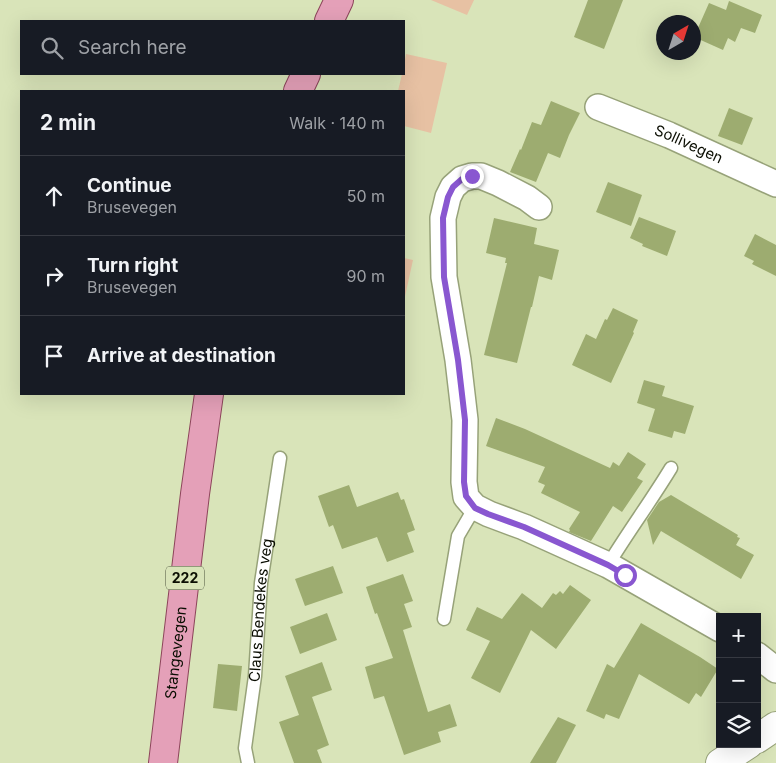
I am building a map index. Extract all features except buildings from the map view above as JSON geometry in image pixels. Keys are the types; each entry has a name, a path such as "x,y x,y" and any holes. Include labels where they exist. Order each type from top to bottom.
{"main road":[{"path":"329,20 339,0"},
{"path":"298,90 306,75"},
{"name":"Stangevegen","path":"163,763 194,494 209,395"}],"street":[{"name":"Sollivegen","path":"598,107 669,135 776,184"},
{"path":"540,207 498,182 481,176 462,179 453,187 448,197 443,218 444,277 458,360 465,420 464,482 466,496 475,508 524,527 608,565 716,627"},
{"path":"761,658 776,670"},
{"path":"761,735 776,726"},
{"path":"720,763 742,748"}],"lane":[{"name":"Claus Bendekes veg","path":"248,763 245,748 254,676 261,583 280,458"},
{"path":"608,565 671,468"},
{"path":"444,619 458,536 475,508"}],"shaded area":[{"path":"431,0 474,0 467,15"},
{"path":"406,54 447,63 431,133 405,126 405,90 398,90 402,75 405,75"},
{"path":"405,258 413,260 405,296"}],"route":[{"path":"472,176 462,179 453,187 448,197 443,218 444,277 458,360 465,420 464,482 466,496 475,508 524,527 608,565 625,575"}]}
